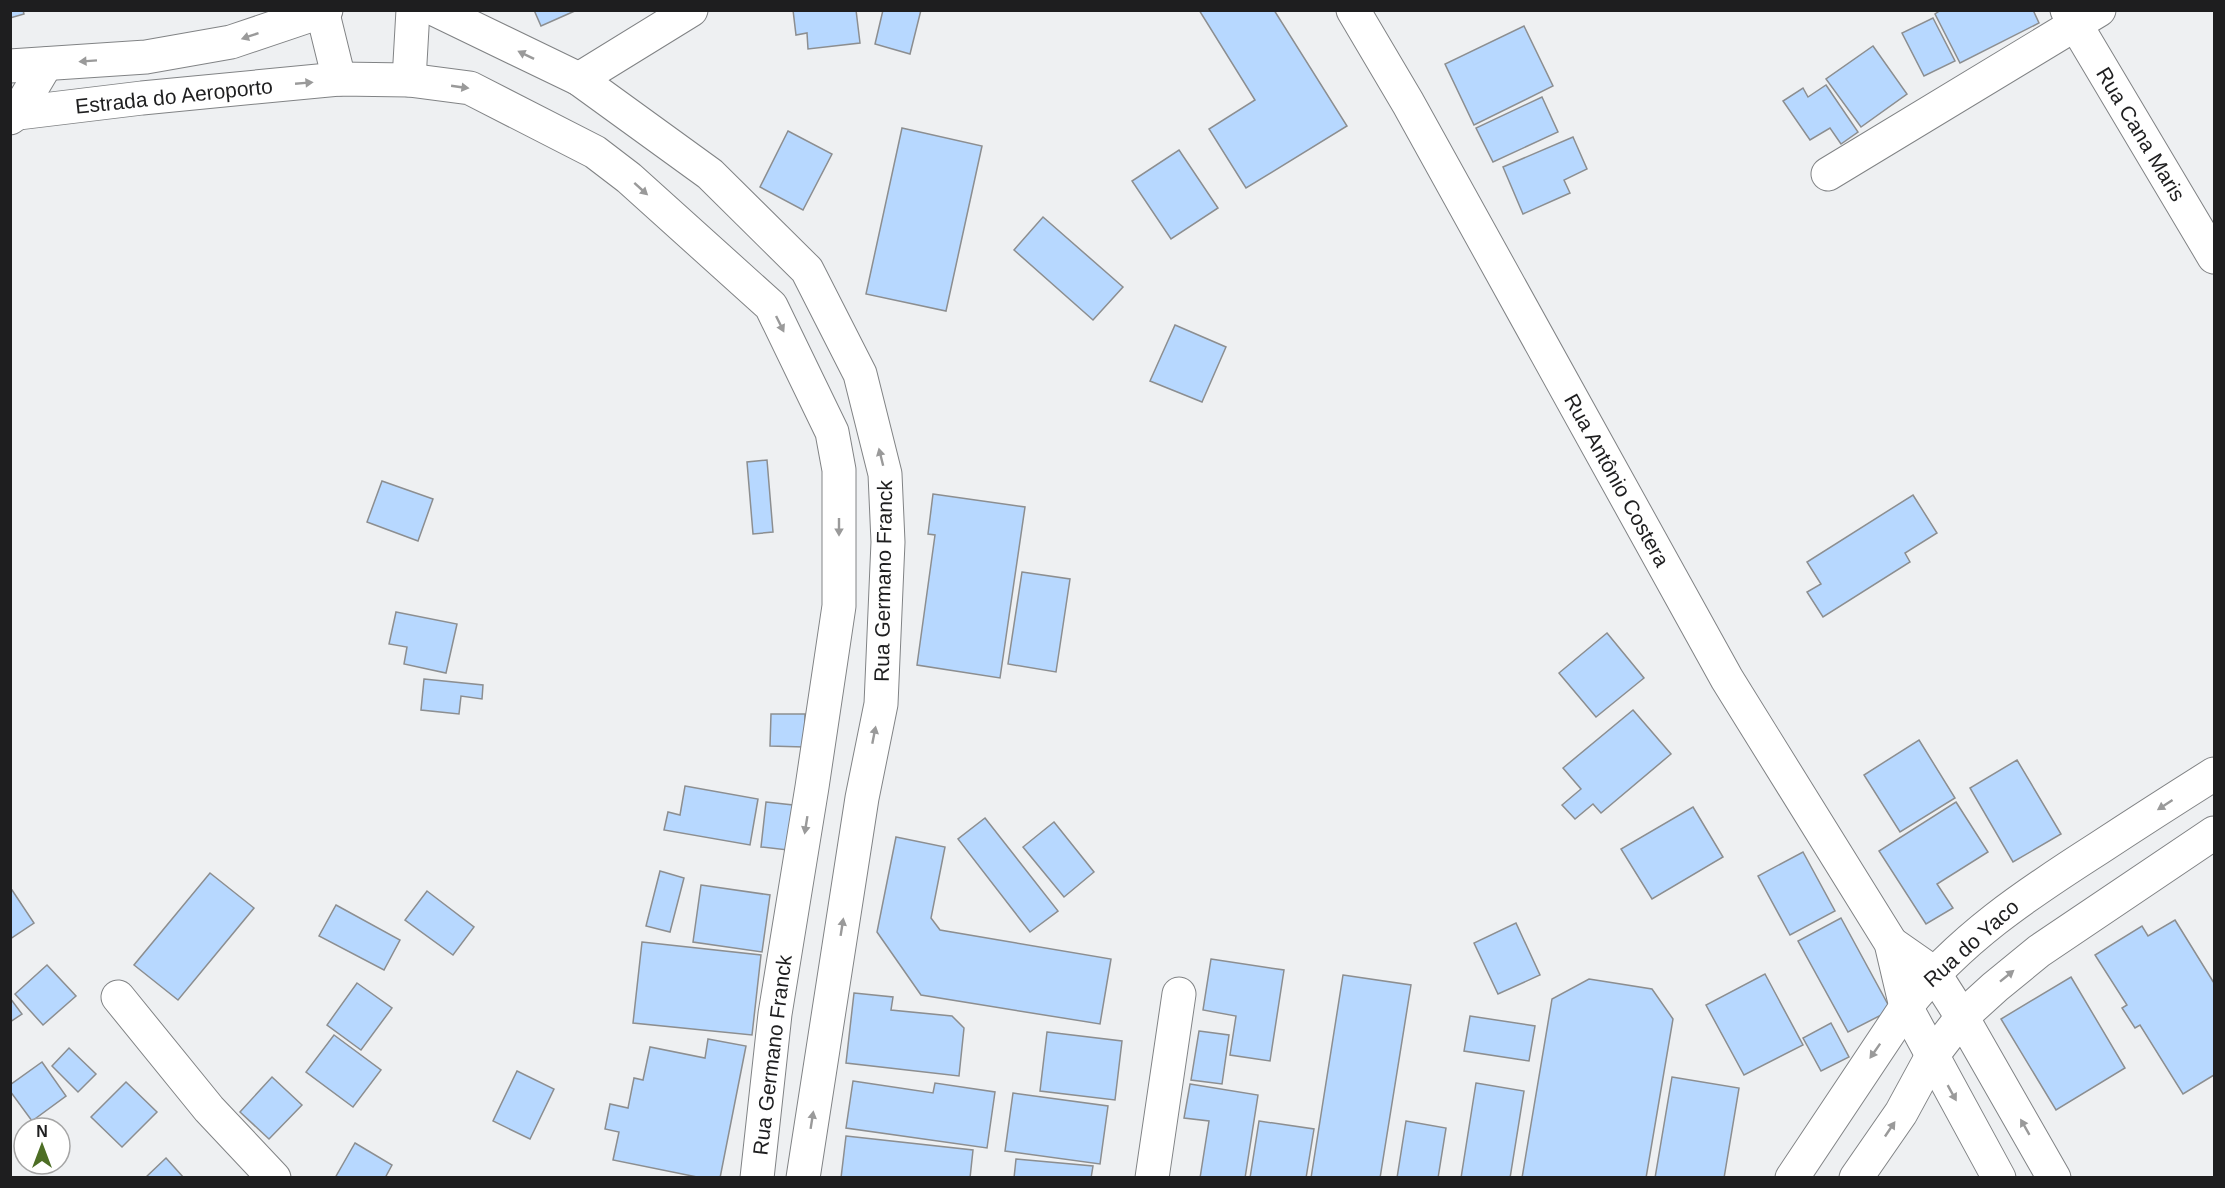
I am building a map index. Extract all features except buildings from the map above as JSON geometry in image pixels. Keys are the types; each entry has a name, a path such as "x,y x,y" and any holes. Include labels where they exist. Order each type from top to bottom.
{"street":[{"path":"409,80 413,10"},
{"name":"Rua Germano Franck","path":"436,10 579,79 710,174 807,270 860,374 885,474 888,542 881,704 862,798 802,1178"},
{"path":"579,79 691,10"},
{"name":"Rua Antônio Costera","path":"1353,10 1408,103 1727,679 1891,943 1906,1007 1999,1178"},
{"path":"324,11 339,79"},
{"name":"Estrada do Aeroporto","path":"10,66 146,57 231,42 324,11"},
{"path":"1828,174 2080,16"},
{"name":"Rua Cana Maris","path":"2080,16 2214,257"},
{"path":"13,115 46,64"},
{"name":"Rua Germano Franck","path":"339,79 409,80 471,88 595,152 629,178 771,306 832,432 839,470 839,606 775,1014 757,1178"},
{"name":"Estrada do Aeroporto","path":"13,115 142,98 339,79"},
{"name":"Rua do Yaco","path":"1792,1178 1906,1007 1934,973 2022,897 2214,774"},
{"path":"812,787 862,798"},
{"path":"1856,1178 1901,1113 1932,1056 1962,1017 2039,951 2214,832"},
{"name":"Rua Antônio Costera","path":"1891,943 1934,973 1962,1017 2054,1178"},
{"path":"1152,1178 1179,994"},
{"path":"118,997 208,1109 273,1178"}]}
